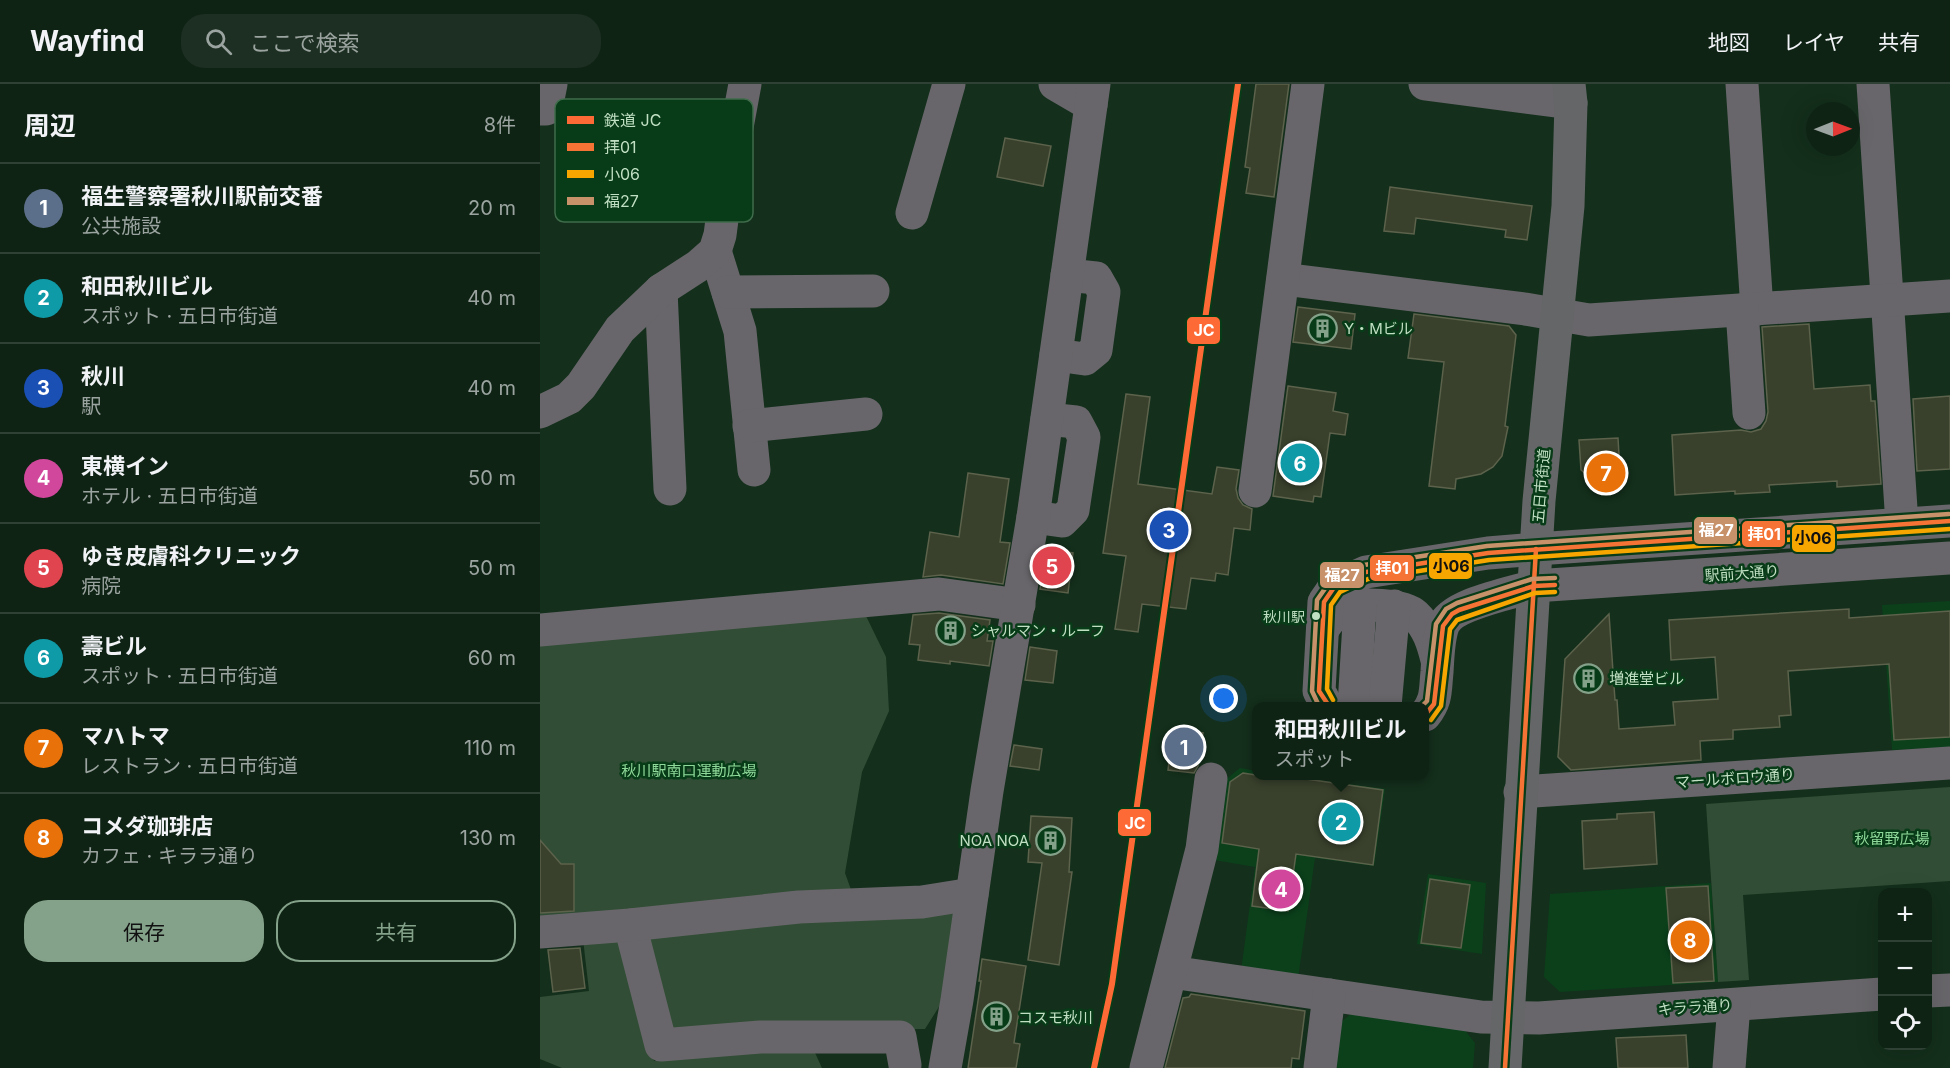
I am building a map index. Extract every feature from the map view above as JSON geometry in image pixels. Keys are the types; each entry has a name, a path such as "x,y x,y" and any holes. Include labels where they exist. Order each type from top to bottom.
{"main road":[{"name":"五日市街道","path":"1505,1068 1536,549 1568,206 1570,94"}],"street":[{"path":"540,109 546,109 551,84"},
{"path":"742,99 745,84"},
{"path":"912,213 949,84"},
{"path":"945,1068 987,790 1033,517 1093,95 1056,84"},
{"path":"1255,490 1308,84"},
{"path":"1425,84 1570,94"},
{"path":"1742,84 1750,310 1749,412"},
{"path":"1873,84 1902,524"},
{"path":"540,412 569,398 581,386 620,329 661,290 698,266 715,251 722,222"},
{"path":"715,251 740,331 754,470"},
{"path":"1283,279 1525,309 1589,320 1950,296"},
{"path":"661,290 670,489"},
{"path":"728,292 873,291"},
{"path":"749,426 866,414"},
{"path":"1326,702 1319,691 1324,602 1335,586 1355,575 1488,553 1950,521"},
{"name":"駅前大通り","path":"1429,710 1434,704 1437,660 1443,626 1452,615 1466,607 1534,586 1950,558"},
{"path":"540,630 939,594 1019,605"},
{"path":"1353,702 1360,606"},
{"path":"1323,629 1331,616 1347,608 1394,606 1414,613 1429,636 1437,660"},
{"path":"1385,702 1394,606"},
{"name":"マールボロウ通り","path":"1520,792 1950,763"},
{"path":"1146,1068 1202,849 1210,779"},
{"path":"540,932 798,907 922,902 972,894"},
{"path":"630,925 661,1045 760,1037 900,1037 903,1066"},
{"name":"キララ通り","path":"1171,972 1481,1017 1508,1018 1878,994"},
{"path":"1932,991 1950,990"},
{"path":"1320,1068 1329,995"},
{"path":"903,1066 957,1000"},
{"path":"1729,1068 1734,1005"}],"shaded area":[{"path":"1950,601 1950,747 1892,750 1882,605"},
{"path":"1240,768 1252,770 1252,780 1319,780 1385,789 1374,866 1315,858 1298,979 1241,971 1255,867 1214,860 1224,781"},
{"path":"1428,874 1486,883 1482,954 1417,944"},
{"path":"1711,883 1718,982 1560,992 1544,977 1550,894"},
{"path":"1353,1012 1463,1028 1475,1043 1473,1068 1333,1068 1338,1025"}],"green space":[{"name":"秋川駅南口運動広場","path":"866,616 886,657 889,711 862,772 845,873 854,898 540,926 540,640"},
{"name":"秋留野広場","path":"1950,787 1950,881 1743,895 1749,980 1718,982 1706,804"},
{"path":"960,902 947,994 925,1029 776,1030 673,1039 648,932"},
{"path":"583,939 627,943 654,1061 714,1049 811,1044 822,1068 562,1068 540,1059 540,997 589,991"}],"building":[{"path":"1256,84 1289,84 1274,197 1246,193 1250,168 1245,167"},
{"path":"1005,138 1051,146 1043,186 997,177"},
{"path":"1390,187 1532,206 1527,240 1505,237 1506,230 1416,218 1414,234 1384,231"},
{"name":"Y・Mビル","path":"1298,307 1355,314 1351,349 1293,342"},
{"path":"1414,314 1509,326 1516,335 1505,426 1508,427 1502,456 1493,467 1481,474 1456,479 1455,489 1429,486 1444,362 1408,358"},
{"path":"1809,324 1814,389 1870,385 1871,401 1875,401 1881,484 1837,487 1837,481 1769,485 1770,492 1735,494 1735,491 1675,495 1672,435 1741,430 1751,432 1761,429 1768,412 1762,327"},
{"path":"1288,386 1336,393 1333,411 1348,414 1345,435 1330,433 1321,497 1314,496 1313,502 1273,496"},
{"path":"1126,394 1150,397 1138,484 1212,494 1217,467 1239,470 1236,489 1238,498 1243,505 1252,509 1250,530 1234,528 1228,575 1216,573 1215,581 1191,578 1186,609 1142,604 1138,632 1115,629 1126,556 1103,553"},
{"path":"1950,396 1950,469 1917,471 1913,399"},
{"path":"1618,438 1621,488 1605,490 1581,470 1579,440"},
{"path":"968,473 1009,479 1000,542 1010,543 1003,584 941,575 923,577 930,532 959,537"},
{"path":"1047,549 1073,553 1068,593 1040,589"},
{"path":"1849,609 1849,618 1950,611 1950,737 1894,740 1889,664 1788,671 1791,715 1779,716 1780,727 1733,730 1733,739 1700,741 1701,760 1571,770 1558,757 1565,659 1609,614 1619,729 1675,725 1673,702 1718,699 1715,657 1671,660 1669,620"},
{"name":"シャルマン・ルーフ","path":"939,613 990,620 987,641 993,641 989,666 918,660 920,645 909,644 913,615"},
{"path":"1030,647 1057,651 1053,683 1025,680"},
{"path":"1173,729 1203,733 1198,766 1194,773 1168,770"},
{"path":"1014,745 1042,749 1039,770 1010,766"},
{"path":"1243,773 1252,774 1252,780 1313,780 1383,790 1373,865 1296,854 1288,911 1252,906 1259,849 1222,843 1230,782"},
{"path":"1654,812 1657,864 1584,869 1582,821 1617,819 1617,814"},
{"path":"1031,816 1072,818 1069,872 1072,872 1059,965 1028,960 1042,863 1028,862"},
{"path":"540,840 561,864 574,864 574,911 540,913"},
{"path":"1430,879 1470,885 1461,948 1421,943"},
{"path":"1708,886 1714,981 1673,983 1666,888"},
{"path":"580,948 585,988 553,992 548,950"},
{"name":"コスモ秋川","path":"982,959 1026,966 1014,1043 1020,1044 1016,1068 968,1068 981,981 979,981"},
{"path":"1191,994 1305,1011 1299,1059 1292,1058 1291,1068 1165,1068 1183,998"},
{"path":"1686,1035 1688,1068 1618,1068 1616,1038"}],"rail line":[{"name":"JC","path":"1094,1068 1112,984 1238,84"}],"transit line":[{"name":"福27","path":"1317,702 1312,691 1317,600 1331,580 1364,565 1487,546 1949,514"},
{"name":"拝01","path":"1326,702 1319,691 1324,602 1335,586 1366,572 1488,553 1950,521"},
{"name":"小06","path":"1333,700 1327,689 1331,605 1340,592 1368,579 1489,560 1950,529"},
{"name":"拝01","path":"1505,1068 1536,549"},
{"name":"福27","path":"1426,702 1436,624 1446,609 1457,603 1532,579 1555,578"},
{"name":"拝01","path":"1429,710 1434,704 1443,626 1452,614 1534,586 1555,585"},
{"name":"小06","path":"1431,720 1441,706 1450,629 1457,620 1535,593 1555,592"}],"place":[{"name":"Y・Mビル","path":"1323,328"},
{"name":"壽ビル","path":"1300,463"},
{"name":"マハトマ","path":"1606,473"},
{"name":"秋川","path":"1169,530"},
{"name":"ゆき皮膚科クリニック","path":"1052,566"},
{"name":"秋川駅","path":"1316,616"},
{"name":"シャルマン・ルーフ","path":"950,630"},
{"name":"増進堂ビル","path":"1588,678"},
{"name":"福生警察署秋川駅前交番","path":"1184,747"},
{"name":"和田秋川ビル","path":"1341,822"},
{"name":"NOA NOA","path":"1050,840"},
{"name":"東横イン","path":"1281,889"},
{"name":"コメダ珈琲店","path":"1690,940"},
{"name":"コスモ秋川","path":"997,1017"}]}
